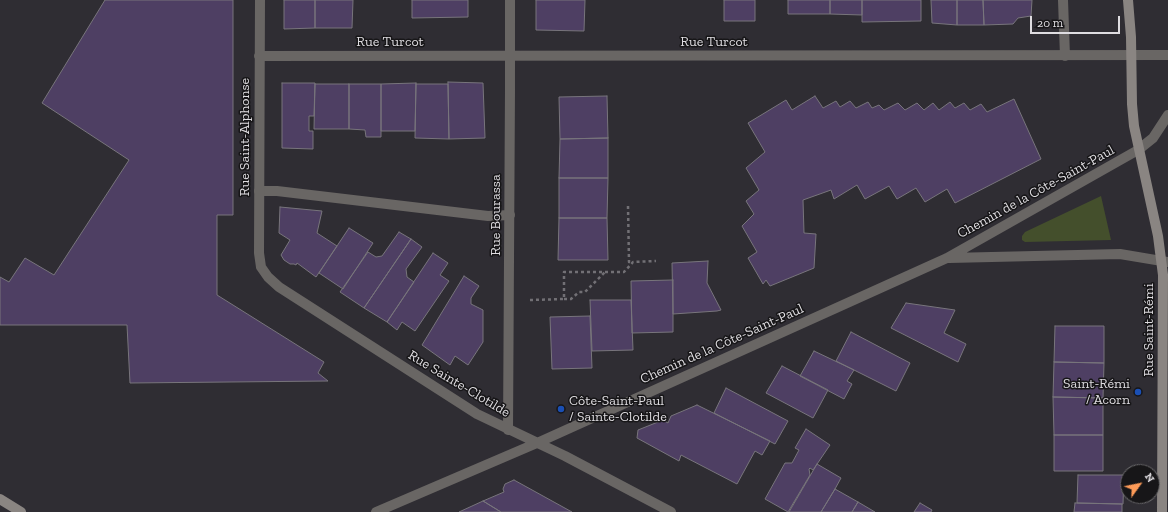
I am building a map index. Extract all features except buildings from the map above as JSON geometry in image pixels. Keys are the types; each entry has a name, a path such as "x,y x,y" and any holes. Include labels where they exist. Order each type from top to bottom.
{"main road":[{"name":"Rue Saint-Rémi","path":"1128,0 1131,37"},
{"name":"Rue Saint-Rémi","path":"1132,0 1131,55 1134,126 1138,150 1165,261 1163,288 1165,452 1162,512"},
{"path":"0,499 21,512"}],"street":[{"name":"Rue Saint-Alphonse","path":"260,0 260,260 264,273"},
{"name":"Rue Bourassa","path":"508,430 510,0"},
{"path":"1063,0 1065,56"},
{"name":"Rue Turcot","path":"259,56 1168,55"},
{"path":"1138,150 1153,138 1168,114"},
{"name":"Chemin de la Côte-Saint-Paul","path":"377,512 537,443 948,258 1138,150"},
{"path":"259,191 278,191 488,216 510,215"},
{"name":"Chemin de la Côte-Saint-Paul","path":"948,258 1120,254 1165,261"},
{"name":"Rue Sainte-Clotilde","path":"264,273 279,287 477,414 671,512"}],"path":[{"path":"628,206 629,262 632,262"},
{"path":"564,299 564,272 624,272 632,262 656,260"},
{"path":"530,300 571,299 579,292 585,292 606,272"}],"green space":[{"path":"1101,196 1111,240 1025,242 1022,240 1022,236 1025,232"}],"place":[{"name":"Saint-Rémi / Acorn","path":"1138,392"},
{"name":"Côte-Saint-Paul / Sainte-Clotilde","path":"561,409"}]}
